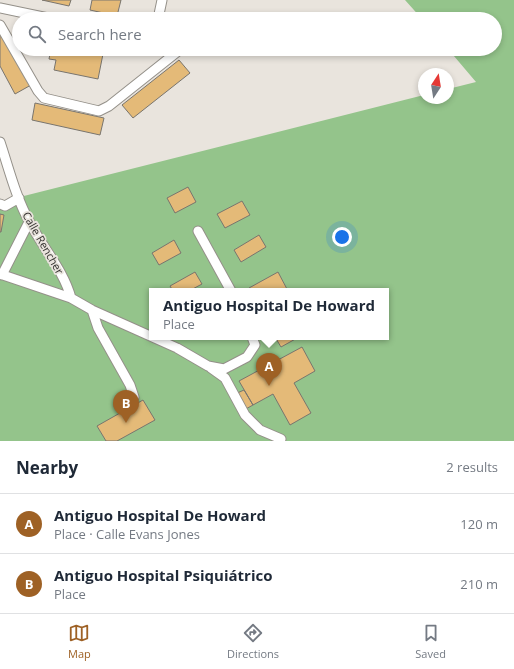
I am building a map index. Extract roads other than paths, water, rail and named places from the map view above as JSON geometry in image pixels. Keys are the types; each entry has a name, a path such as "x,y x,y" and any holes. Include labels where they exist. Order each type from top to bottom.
{"street":[{"path":"159,12 162,0"},
{"path":"0,8 19,12"},
{"path":"0,25 12,46"},
{"path":"18,56 38,91 44,98 99,111 109,106 172,56"},
{"name":"Calle Rencher","path":"0,142 19,198 29,222 68,286 71,298"},
{"path":"0,204 6,206 19,198"},
{"path":"29,222 1,274 71,298 92,310 149,335"},
{"path":"198,231 228,288"},
{"path":"92,310 98,328 130,385 134,397 118,405"},
{"path":"159,340 177,348 225,378 245,414 260,430 281,439"},
{"path":"208,366 224,369 247,357 254,345 253,340"}],"place":[{"name":"Antiguo Hospital De Howard","path":"269,386"},
{"name":"Antiguo Hospital Psiquiátrico","path":"126,423"}]}
